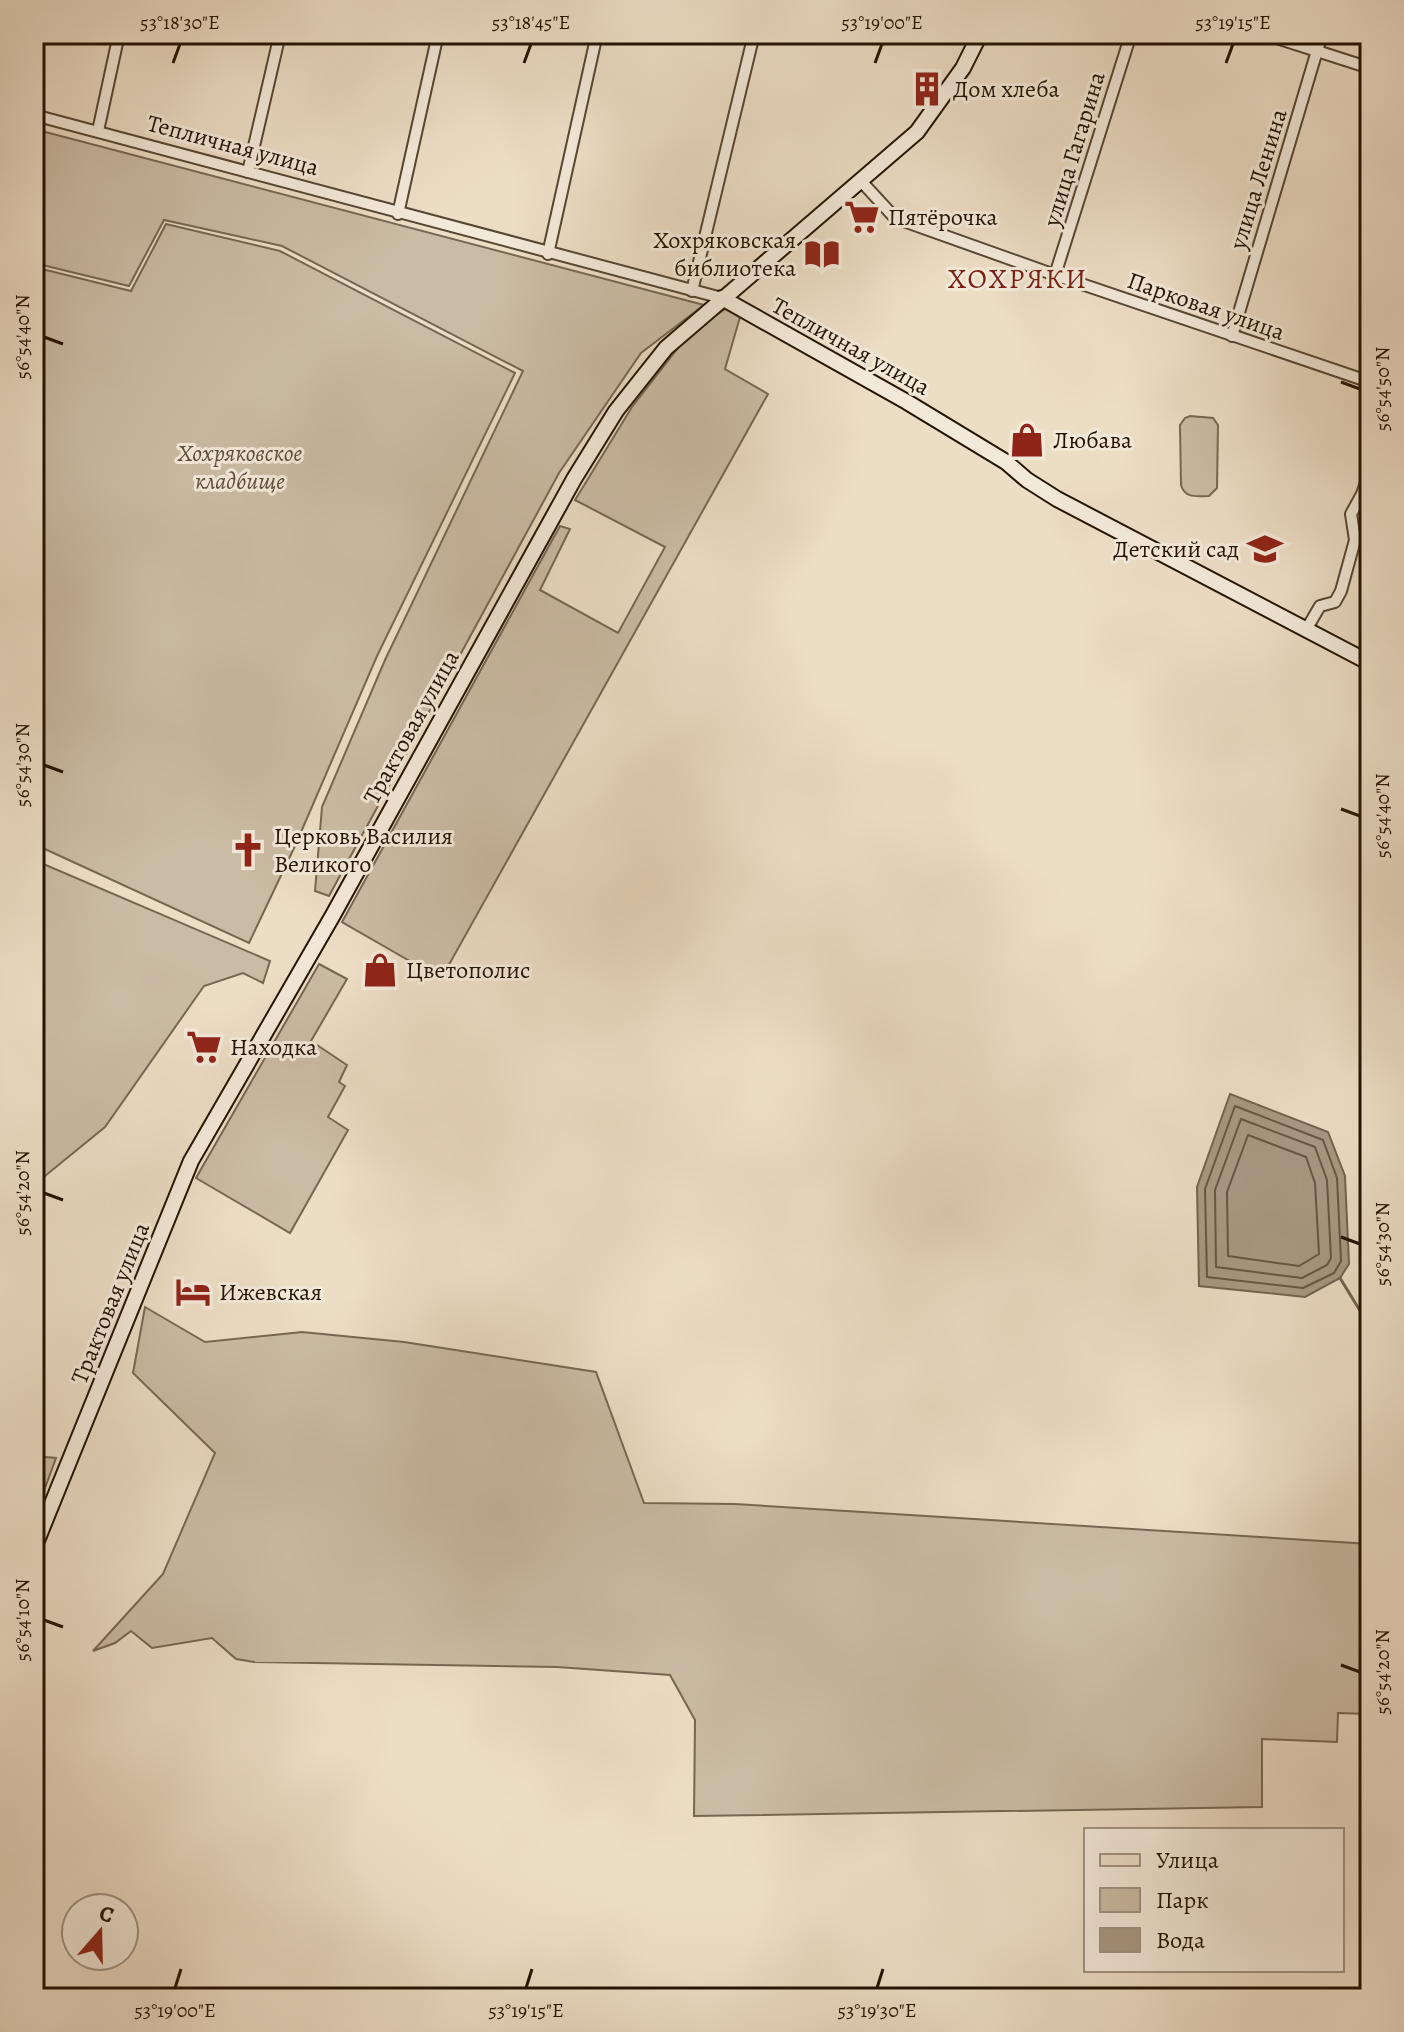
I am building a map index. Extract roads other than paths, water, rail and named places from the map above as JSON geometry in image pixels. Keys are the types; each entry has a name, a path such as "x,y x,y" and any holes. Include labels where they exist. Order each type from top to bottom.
{"main road":[{"path":"34,1994 48,1998"}],"street":[{"path":"98,131 119,34"},
{"path":"248,172 280,34"},
{"path":"398,214 438,34"},
{"path":"548,254 597,34"},
{"path":"692,291 754,34"},
{"name":"Трактовая улица","path":"34,1548 191,1161 616,411 666,348 917,132 963,68 980,34"},
{"name":"улица Гагарина","path":"1055,275 1131,34"},
{"path":"1264,34 1370,68"},
{"name":"улица Ленина","path":"1232,336 1322,34"},
{"name":"Тепличная улица","path":"34,115 722,298 981,447 1057,499 1370,663"},
{"name":"Парковая улица","path":"861,181 895,218 1370,382"},
{"path":"1306,630 1320,606 1335,602 1341,591 1355,540 1351,514 1370,471"}],"water":[{"path":"1230,1094 1328,1132 1345,1176 1349,1264 1340,1278 1305,1297 1199,1286 1197,1187"}],"waterway":[{"path":"1340,1278 1370,1327"}],"place":[{"name":"Дом хлеба","path":"927,89"},
{"name":"Пятёрочка","path":"862,217"},
{"name":"Хохряковская библиотека","path":"822,254"},
{"name":"Любава","path":"1027,440"},
{"name":"Детский сад","path":"1265,549"},
{"name":"Церковь Василия Великого","path":"248,850"},
{"name":"Цветополис","path":"380,970"},
{"name":"Находка","path":"204,1047"},
{"name":"Ижевская","path":"193,1292"}],"district":[{"name":"ХОХРЯКИ","path":"1018,279"}],"park label":[{"name":"Хохряковское кладбище","path":"240,467"}]}
